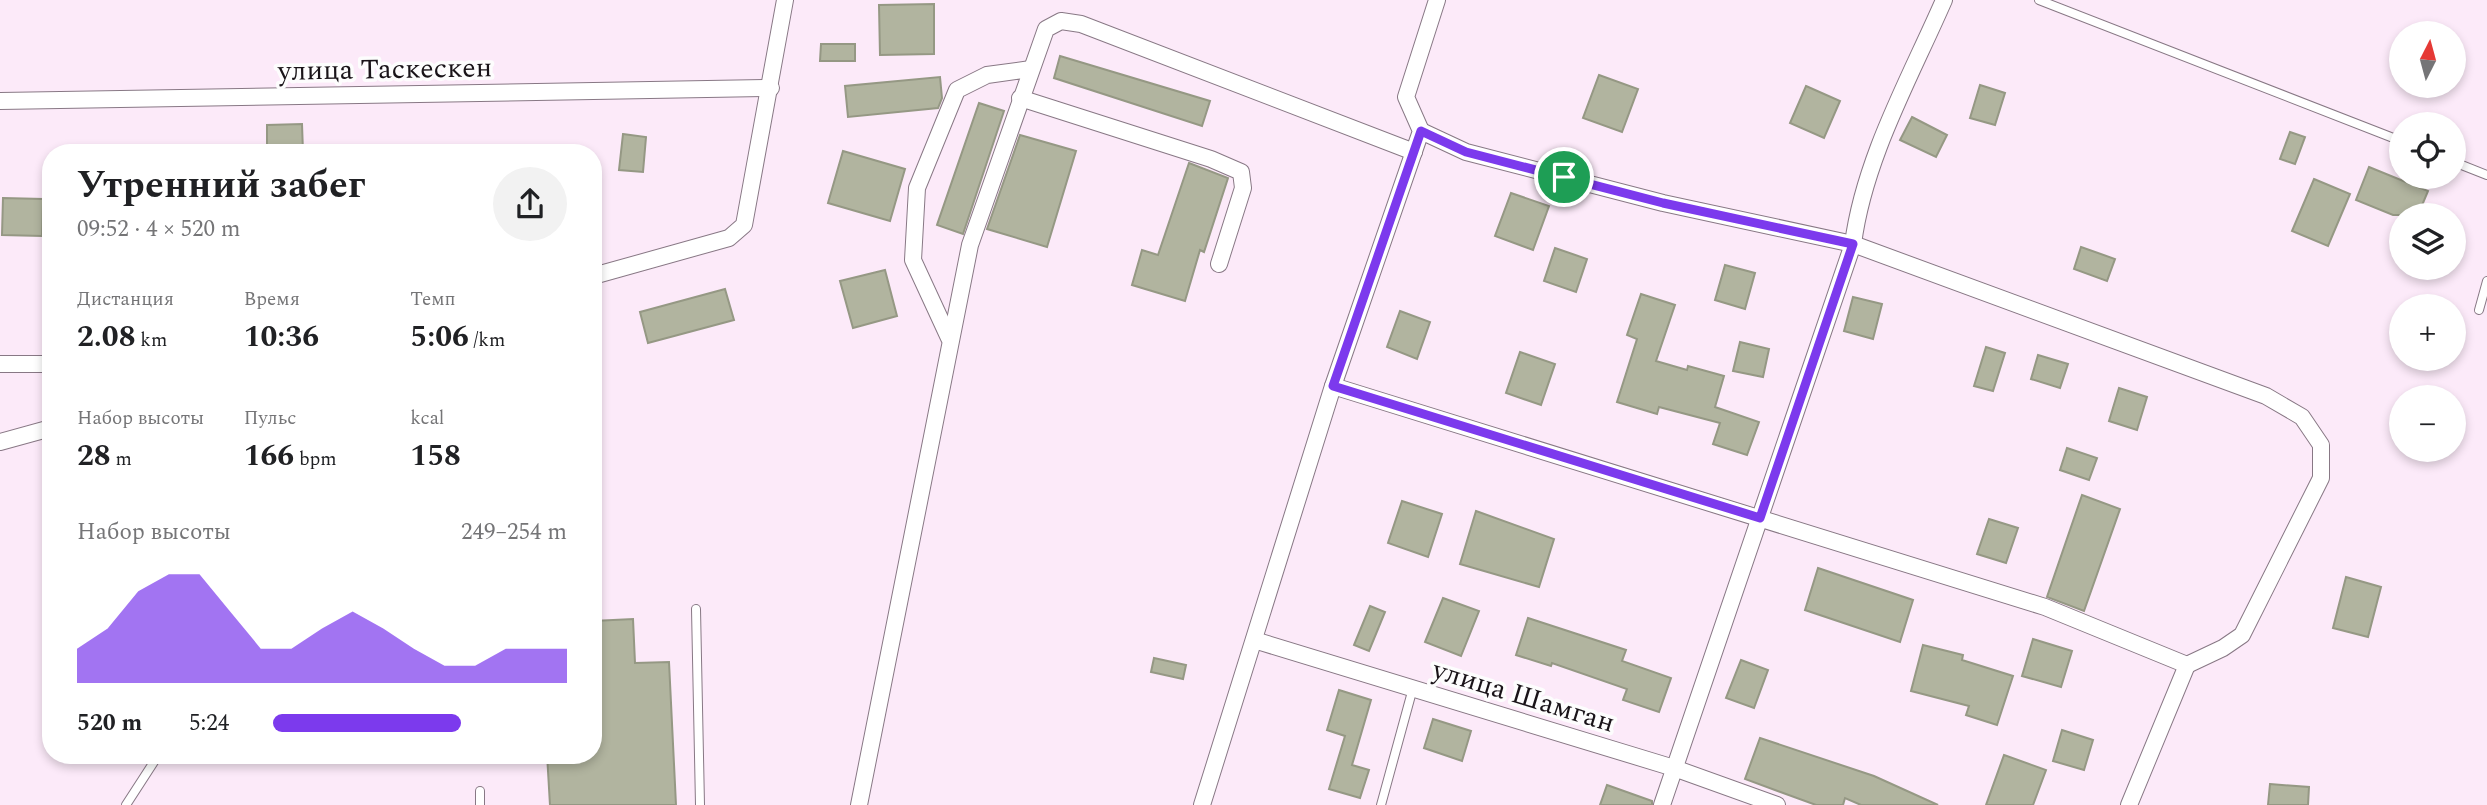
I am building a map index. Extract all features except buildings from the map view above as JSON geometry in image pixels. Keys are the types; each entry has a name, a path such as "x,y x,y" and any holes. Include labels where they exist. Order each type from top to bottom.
{"street":[{"path":"602,273 729,238 744,225 785,0"},
{"path":"1437,0 1406,97 1421,131 1466,152 1663,203 1853,244 2266,396 2302,417 2321,445 2321,478 2242,635 2223,648 2187,665 2129,805"},
{"path":"1662,805 1853,244 1857,217 1872,167 1944,0"},
{"path":"859,805 949,338 970,245 1046,29 1061,21 1081,24 1414,152"},
{"path":"949,338 913,260 917,188 957,90 987,75 1031,69"},
{"name":"улица Таскескен","path":"0,101 771,88"},
{"path":"1020,98 1211,159 1241,172 1243,188 1219,264"},
{"path":"1202,805 1333,386 1421,131"},
{"path":"0,364 42,364"},
{"path":"1333,386 2045,607 2187,665"},
{"path":"0,442 42,430"},
{"name":"улица Шамган","path":"1254,640 1674,768 1777,805"}],"lane":[{"path":"2039,0 2389,136"},
{"path":"2466,167 2487,175"},
{"path":"2479,310 2487,281"},
{"path":"695,609 700,805"},
{"path":"1381,805 1413,688"},
{"path":"126,805 153,764"},
{"path":"480,805 481,791"}],"route":[{"path":"1421,131 1466,152 1564,177 1663,203 1853,244 1760,518 1333,386 1421,131"}]}
